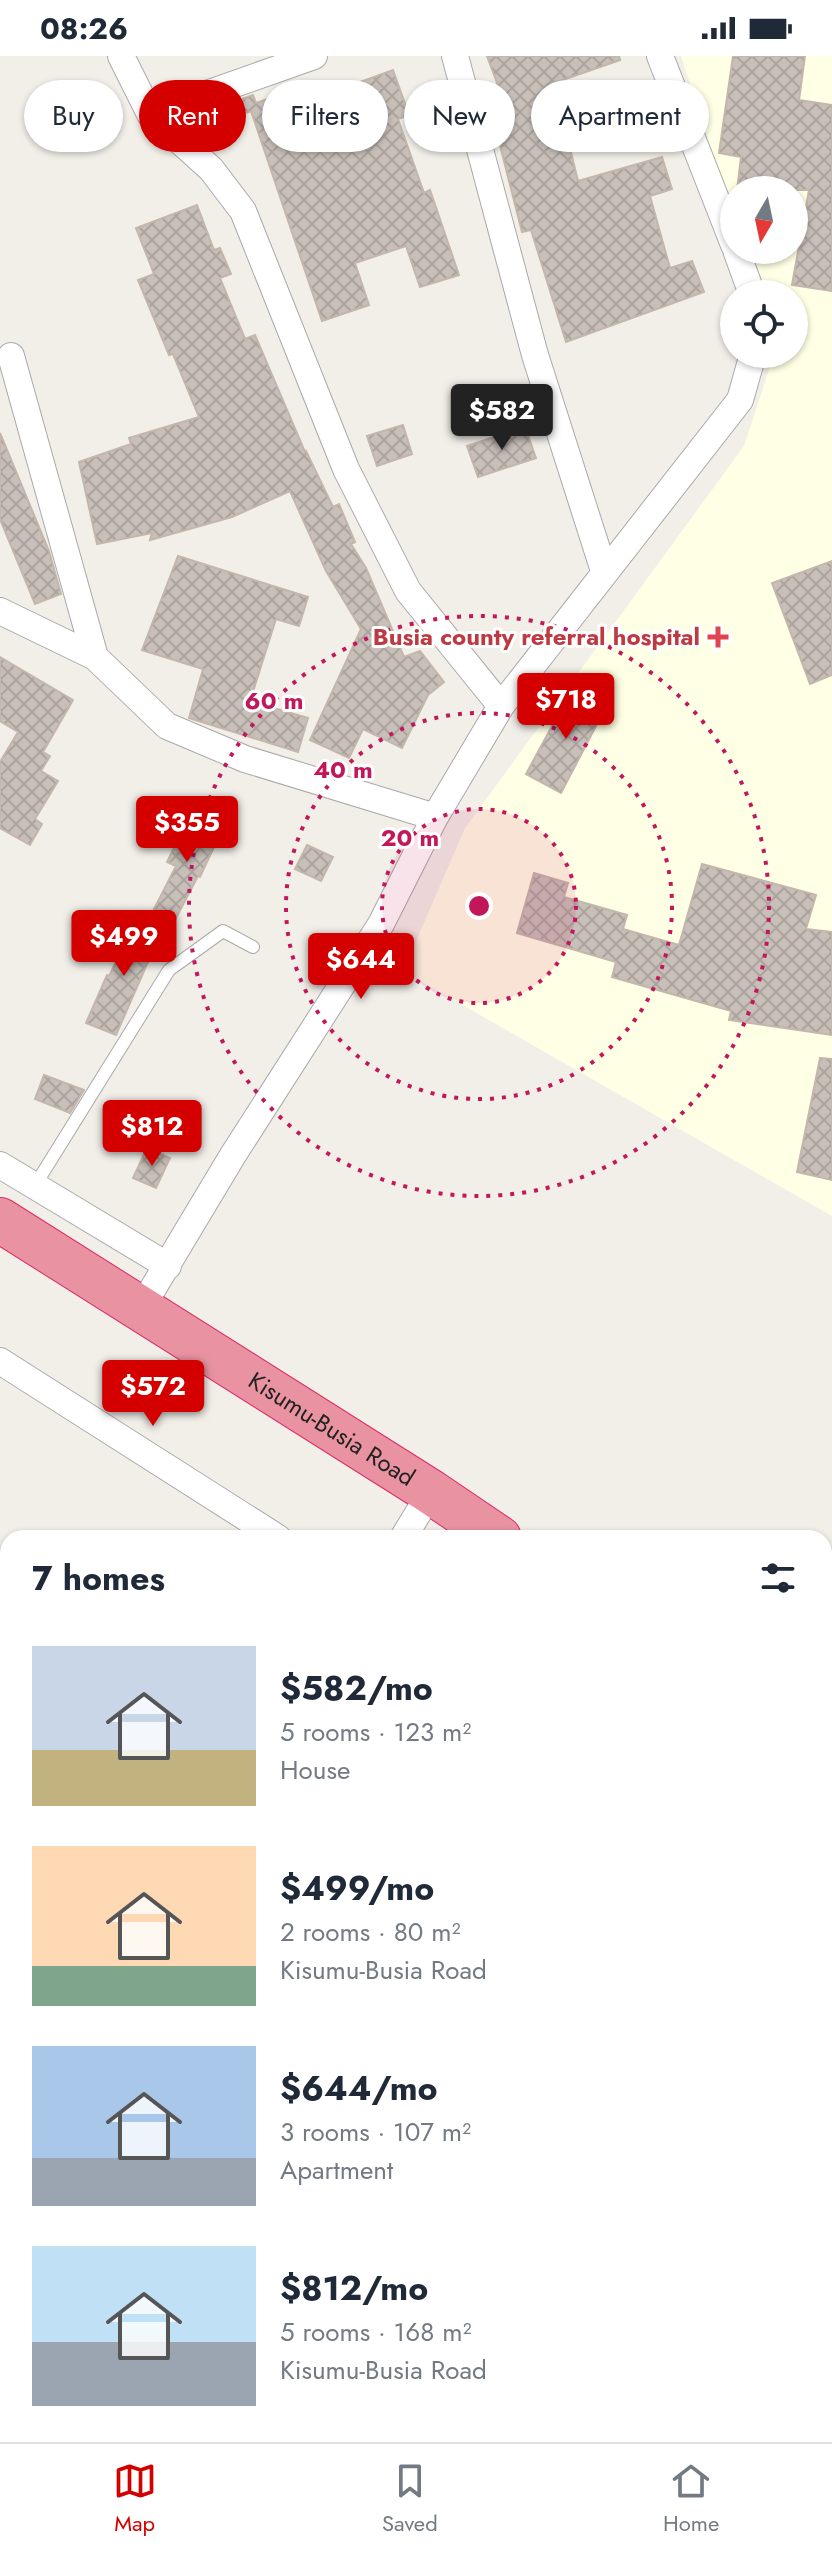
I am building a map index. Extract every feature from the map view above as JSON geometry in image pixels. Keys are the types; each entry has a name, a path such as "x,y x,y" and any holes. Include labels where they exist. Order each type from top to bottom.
{"highway":[{"name":"Kisumu-Busia Road","path":"0,1220 487,1530"}],"street":[{"path":"121,56 139,92"},
{"path":"246,80 314,56"},
{"path":"455,56 535,355 604,571"},
{"path":"660,56 720,209"},
{"path":"192,152 211,169 243,211 346,469 408,591 501,706"},
{"path":"11,356 95,657"},
{"path":"140,1310 233,1155 381,924 435,817 501,706 740,400 749,368"},
{"path":"0,611 95,657 167,726 245,759 435,817"},
{"path":"0,1165 168,1266"},
{"path":"0,1361 265,1530"},
{"path":"408,1530 431,1492"}],"lane":[{"path":"34,1187 169,970 223,931 253,947"}],"shaded area":[{"name":"Busia county referral hospital","path":"681,56 832,56 832,1216 403,971 465,828 744,446 769,368 808,368 808,280 754,280 748,264 808,264 808,176 720,177 709,143 709,80 689,80"}],"building":[{"path":"487,56 619,56 620,60 563,80 531,80 531,152 571,152 578,181 662,157 672,189 650,196 670,268 692,261 704,292 566,342 531,230 522,232 502,152 515,152 515,80 496,80"},
{"path":"733,56 805,56 799,100 832,105 832,291 808,287 808,280 793,280 796,264 808,264 808,176 739,176 741,157 719,153"},
{"path":"393,70 404,101 404,117 398,119 404,136 404,152 410,152 424,193 430,190 459,275 420,287 406,246 355,263 369,305 322,321 265,152 388,152 388,80 366,80"},
{"path":"253,95 256,103 262,101 262,144 251,111 246,113 246,97"},
{"path":"197,205 214,250 220,248 231,274 220,278 245,339 255,335 305,452 333,507 339,504 355,542 351,544 366,568 404,657 420,651 444,682 428,695 402,748 363,729 349,758 310,740 361,629 326,571 290,491 232,517 150,540 152,533 97,544 79,462 131,444 129,438 199,417 138,280 154,274 136,228"},
{"path":"403,425 412,454 377,466 367,436"},
{"path":"525,427 536,458 478,477 467,446"},
{"path":"0,433 49,551 61,594 35,604 0,519"},
{"path":"178,556 308,597 299,626 276,619 250,701 308,718 298,752 189,718 203,669 142,650"},
{"path":"832,561 832,675 810,684 772,583"},
{"path":"0,657 73,700 43,752 50,756 41,771 58,781 35,819 42,824 30,845 0,828 0,762 18,732 0,721"},
{"path":"572,689 606,707 561,793 526,774"},
{"path":"190,815 222,830 175,920 154,909 176,866 167,862"},
{"path":"307,845 333,857 321,881 295,869"},
{"path":"702,864 816,895 806,929 832,932 832,1035 729,1020 731,1011 612,977 616,962 517,933 534,873 568,883 564,897 627,915 623,929 679,945"},
{"path":"138,918 162,930 116,1035 86,1023 107,975"},
{"path":"820,1058 832,1059 832,1180 797,1172"},
{"path":"44,1075 84,1090 70,1113 35,1099"},
{"path":"147,1148 170,1158 156,1188 133,1178"}],"place":[{"name":"Busia county referral hospital","path":"718,637"}]}
